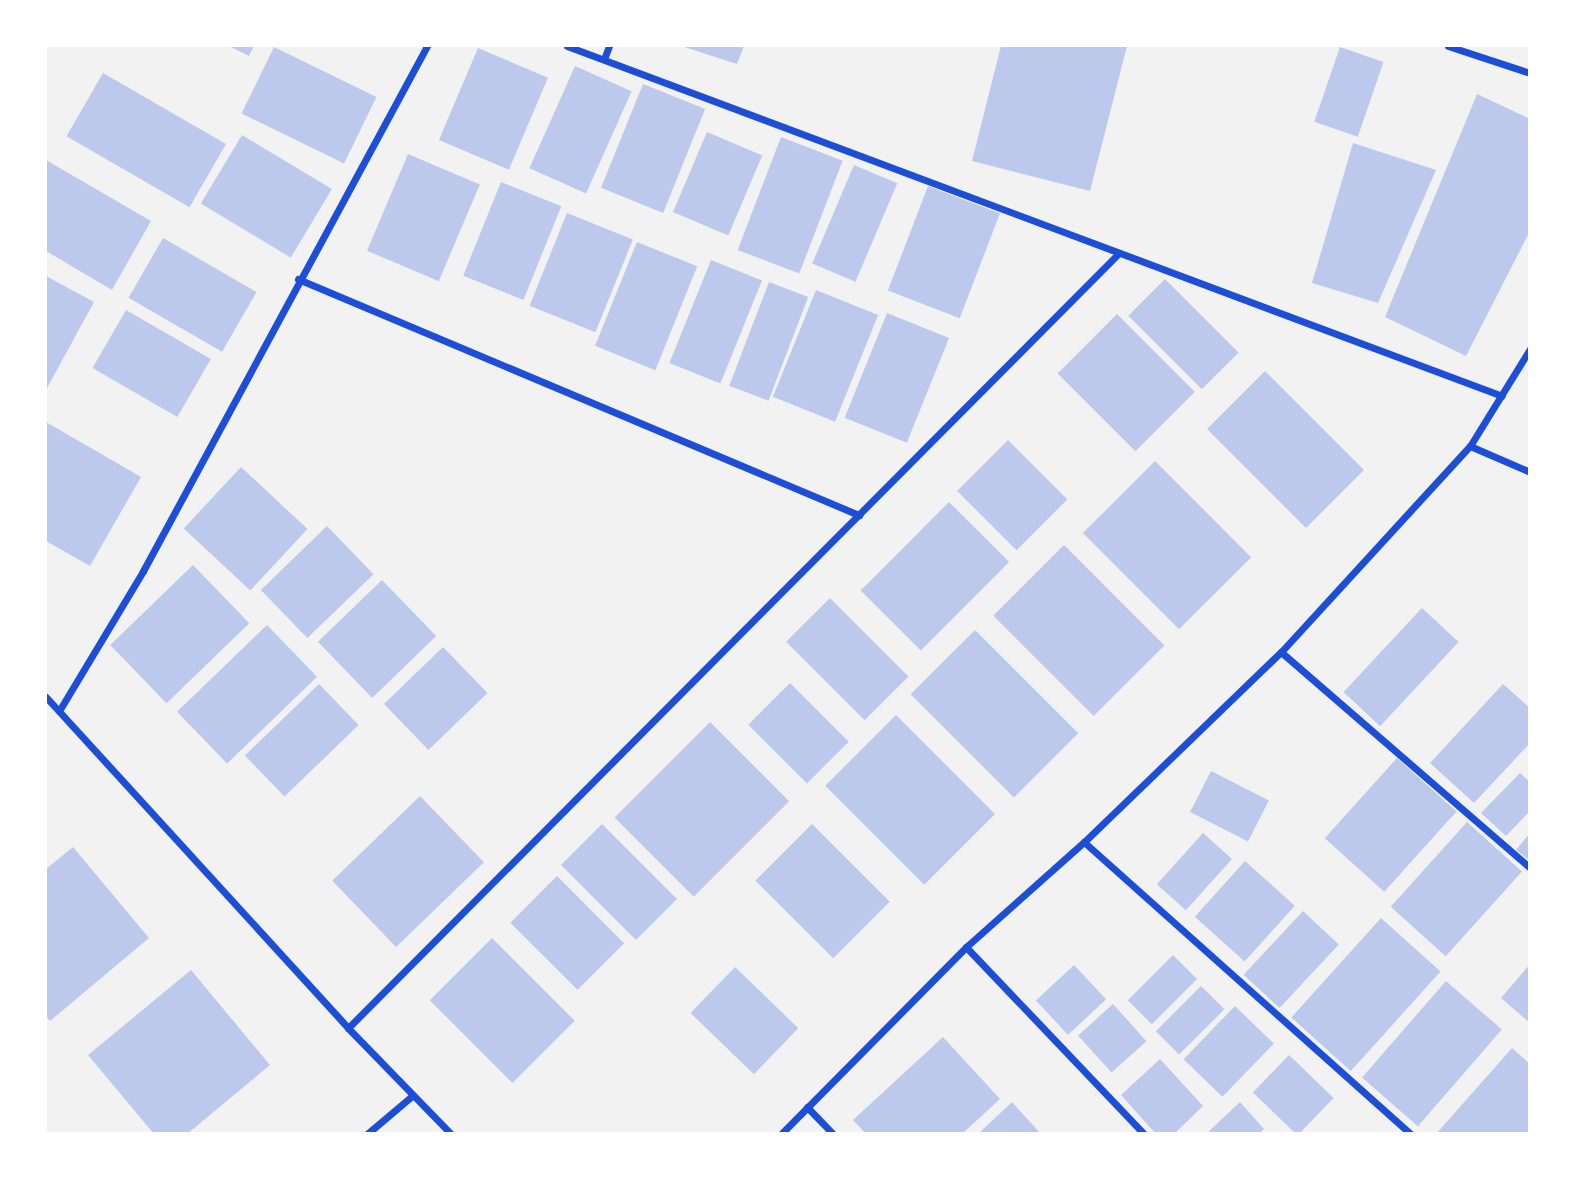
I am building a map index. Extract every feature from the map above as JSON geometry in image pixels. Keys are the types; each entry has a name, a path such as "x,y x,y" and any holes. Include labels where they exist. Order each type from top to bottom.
{"street":[{"path":"59,711 143,571 298,279 427,46"},
{"path":"567,46 1502,396"},
{"path":"604,59 609,46"},
{"path":"1448,46 1530,73"},
{"path":"348,1028 1119,253"},
{"path":"298,279 859,515"},
{"path":"781,1133 965,947 1084,842 1281,652 1470,446 1530,349"},
{"path":"1470,446 1530,472"},
{"path":"1281,652 1530,868"},
{"path":"46,697 348,1028 451,1133"},
{"path":"1084,842 1411,1133"},
{"path":"965,947 1144,1133"},
{"path":"367,1133 412,1096"},
{"path":"807,1107 834,1133"}],"building":[{"path":"229,46 254,46 249,56"},
{"path":"681,46 744,46 737,64"},
{"path":"1001,46 1127,46 1090,191 972,161"},
{"path":"274,47 376,97 344,163 242,114"},
{"path":"1340,47 1383,62 1358,137 1314,122"},
{"path":"478,48 548,78 509,170 439,140"},
{"path":"575,66 632,91 586,194 529,168"},
{"path":"103,73 226,144 189,207 66,136"},
{"path":"643,84 705,109 663,213 601,188"},
{"path":"1477,94 1530,119 1530,231 1466,356 1385,317"},
{"path":"707,132 762,155 728,236 673,212"},
{"path":"242,135 332,189 291,258 201,204"},
{"path":"781,137 843,161 799,274 738,250"},
{"path":"1353,143 1436,170 1378,303 1312,283"},
{"path":"408,154 480,184 439,281 367,251"},
{"path":"46,160 151,221 112,290 46,251"},
{"path":"854,165 897,183 855,282 812,263"},
{"path":"501,182 561,206 523,300 463,276"},
{"path":"928,186 1000,214 960,318 888,291"},
{"path":"567,213 633,240 595,332 530,306"},
{"path":"163,238 257,292 222,352 128,298"},
{"path":"637,242 697,266 655,370 595,346"},
{"path":"711,260 762,281 720,384 669,363"},
{"path":"46,276 94,302 46,390"},
{"path":"1165,279 1239,353 1202,389 1128,316"},
{"path":"769,282 808,297 768,401 729,386"},
{"path":"816,290 878,315 835,422 773,397"},
{"path":"126,310 211,359 177,417 92,368"},
{"path":"887,313 949,338 907,443 845,418"},
{"path":"1117,314 1195,392 1135,451 1058,373"},
{"path":"1265,371 1364,470 1306,528 1207,429"},
{"path":"46,422 141,477 90,566 46,541"},
{"path":"1008,440 1067,499 1016,550 957,491"},
{"path":"1155,461 1251,557 1179,629 1083,533"},
{"path":"241,467 308,529 250,590 184,528"},
{"path":"949,502 1009,562 921,650 861,590"},
{"path":"327,526 374,574 307,638 261,590"},
{"path":"1064,545 1164,645 1094,716 993,616"},
{"path":"193,565 249,623 167,703 110,645"},
{"path":"382,580 436,636 372,698 318,642"},
{"path":"830,598 908,676 865,720 786,642"},
{"path":"1422,608 1459,642 1380,726 1344,692"},
{"path":"267,625 317,677 227,764 177,712"},
{"path":"975,630 1078,733 1014,798 911,694"},
{"path":"443,647 487,693 428,750 384,704"},
{"path":"790,683 849,742 807,783 748,725"},
{"path":"319,684 359,725 285,797 245,756"},
{"path":"1503,684 1530,708 1530,743 1474,803 1430,763"},
{"path":"896,715 995,814 924,885 825,786"},
{"path":"710,722 789,801 694,897 615,817"},
{"path":"1397,758 1456,812 1384,892 1325,838"},
{"path":"1211,771 1269,801 1248,841 1190,812"},
{"path":"1520,773 1530,782 1530,811 1506,836 1481,813"},
{"path":"420,796 484,862 396,947 332,881"},
{"path":"1467,822 1522,872 1446,956 1391,907"},
{"path":"602,824 677,899 636,940 561,865"},
{"path":"812,824 890,902 833,958 755,881"},
{"path":"1203,833 1232,859 1186,910 1157,884"},
{"path":"1530,833 1530,861 1516,850"},
{"path":"73,847 149,938 50,1021 46,1016 46,869"},
{"path":"1245,861 1295,906 1245,962 1195,917"},
{"path":"557,876 624,943 578,990 510,923"},
{"path":"1303,911 1339,944 1280,1008 1244,975"},
{"path":"1381,918 1440,972 1351,1071 1291,1018"},
{"path":"492,938 575,1021 513,1083 430,1000"},
{"path":"1173,955 1197,979 1152,1024 1128,1000"},
{"path":"1530,964 1530,1023 1501,998"},
{"path":"1074,965 1106,999 1068,1035 1036,1000"},
{"path":"735,967 798,1028 754,1074 691,1013"},
{"path":"191,970 270,1065 187,1134 154,1134 88,1055"},
{"path":"1446,981 1502,1030 1418,1126 1362,1078"},
{"path":"1201,986 1224,1009 1179,1055 1156,1031"},
{"path":"1113,1004 1146,1041 1112,1073 1078,1035"},
{"path":"1235,1006 1274,1044 1222,1097 1184,1059"},
{"path":"943,1037 1000,1099 962,1134 866,1134 853,1120"},
{"path":"1512,1048 1530,1064 1530,1134 1436,1134"},
{"path":"1289,1055 1334,1098 1296,1134 1253,1092"},
{"path":"1160,1059 1203,1106 1174,1134 1156,1134 1121,1095"},
{"path":"1012,1102 1041,1134 978,1134"},
{"path":"1240,1102 1264,1129 1259,1134 1206,1134"}]}
